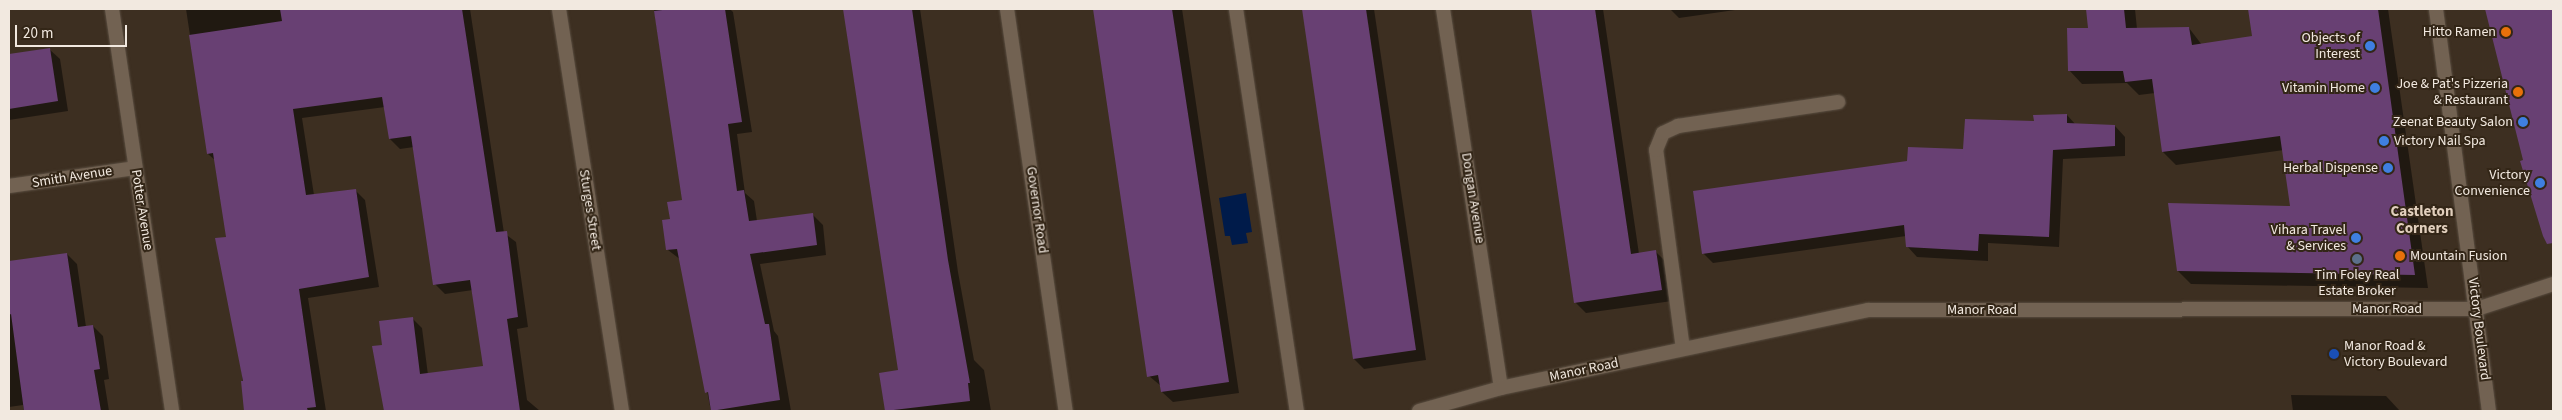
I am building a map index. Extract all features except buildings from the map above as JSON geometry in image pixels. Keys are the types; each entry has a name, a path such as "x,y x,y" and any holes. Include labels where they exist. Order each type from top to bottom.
{"street":[{"name":"Potter Avenue","path":"112,9 172,411"},
{"name":"Sturges Street","path":"559,9 622,411"},
{"name":"Governor Road","path":"1007,9 1066,411"},
{"path":"1236,9 1297,411"},
{"name":"Dongan Avenue","path":"1444,9 1501,388"},
{"name":"Victory Boulevard","path":"2436,9 2489,411"},
{"path":"1683,349 1656,150 1663,133 1678,126 1838,102"},
{"name":"Smith Avenue","path":"9,186 135,168"},
{"name":"Manor Road","path":"1419,411 1501,388 1868,310 2477,309 2553,284"}],"water":[{"path":"1246,193 1252,232 1246,233 1248,243 1232,245 1230,236 1225,236 1219,198"}],"place":[{"name":"Hitto Ramen","path":"2506,32"},
{"name":"Objects of Interest","path":"2370,46"},
{"name":"Vitamin Home","path":"2375,88"},
{"name":"Joe & Pat's Pizzeria & Restaurant","path":"2518,92"},
{"name":"Zeenat Beauty Salon","path":"2523,122"},
{"name":"Victory Nail Spa","path":"2384,141"},
{"name":"Herbal Dispense","path":"2388,168"},
{"name":"Victory Convenience","path":"2540,183"},
{"name":"Vihara Travel & Services","path":"2356,238"},
{"name":"Mountain Fusion","path":"2400,256"},
{"name":"Tim Foley Real Estate Broker","path":"2357,259"},
{"name":"Manor Road & Victory Boulevard","path":"2334,354"}],"district":[{"name":"Castleton Corners","path":"2422,220"}]}
